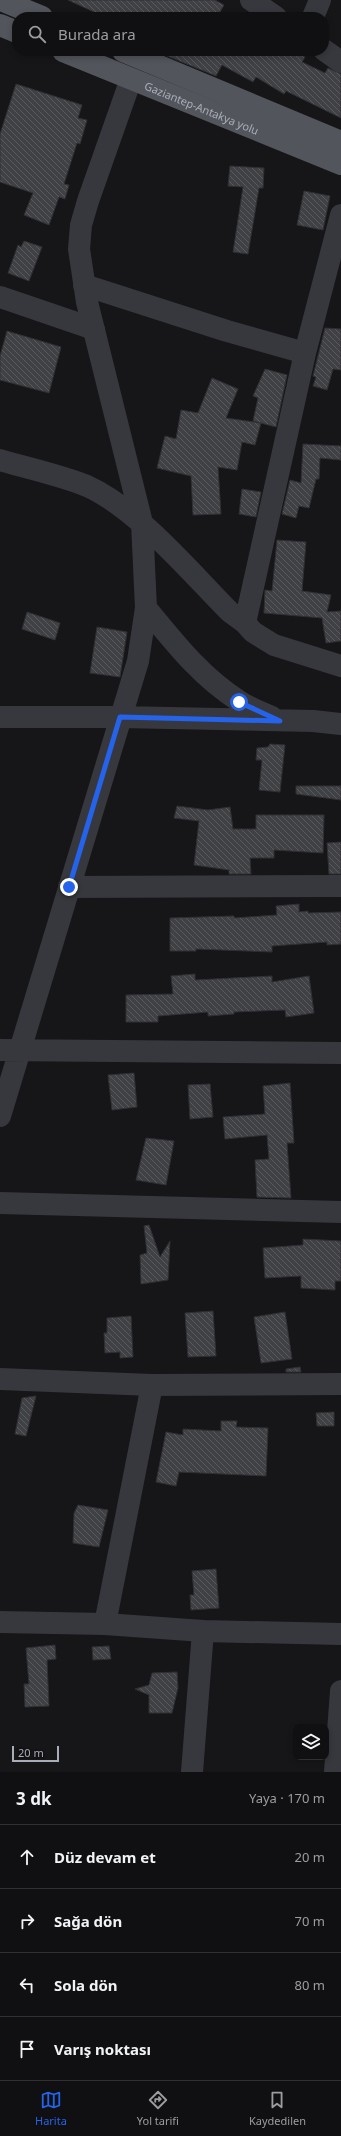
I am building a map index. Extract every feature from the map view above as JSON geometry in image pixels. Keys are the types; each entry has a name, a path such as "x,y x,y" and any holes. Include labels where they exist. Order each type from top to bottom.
{"main road":[{"path":"1,0 30,12"},
{"path":"0,25 12,30"},
{"name":"Gaziantep-Antakya yolu","path":"75,56 341,164"},
{"name":"Gaziantep-Antakya yolu","path":"135,56 341,142"}],"street":[{"path":"251,0 269,12"},
{"path":"315,12 320,0"},
{"path":"329,54 341,62"},
{"path":"0,1116 10,1050 69,887 138,661 146,608 142,523 94,329 84,285 79,249 81,225 131,79"},
{"path":"245,623 305,353 341,214"},
{"path":"84,285 227,331 305,353"},
{"path":"0,297 94,329"},
{"path":"0,460 87,486 142,523 230,612 245,623 253,632 274,645 341,666"},
{"path":"146,608 190,661 214,683 239,702 280,721"},
{"path":"313,721 341,710"},
{"path":"0,717 120,717 313,721 341,724"},
{"path":"69,887 341,886"},
{"path":"10,1050 341,1053"},
{"path":"0,1203 341,1212"},
{"path":"0,1379 152,1385 341,1384"},
{"path":"105,1624 152,1385"},
{"path":"0,1622 105,1624 202,1631 341,1634"},
{"path":"192,1772 202,1631"},
{"path":"335,1772 341,1691"}],"building":[{"path":"68,0 215,0 224,5 220,12 94,12"},
{"path":"167,56 303,56 305,57 302,62 325,73 328,68 341,74 341,118 286,91 284,94 256,77 253,82 222,65 216,76"},
{"path":"16,84 82,105 78,118 87,120 80,144 77,143 64,184 69,185 65,199 59,197 49,225 24,215 33,193 0,182 0,134"},
{"path":"230,166 264,168 263,188 259,188 248,254 233,252 243,187 228,186"},
{"path":"304,191 330,196 323,230 297,225"},
{"path":"24,241 42,247 29,281 8,273 18,245 21,247"},
{"path":"325,328 341,329 341,370 333,369 327,390 313,386 316,377 313,376"},
{"path":"7,331 61,347 49,393 0,380 0,356"},
{"path":"265,369 287,375 276,427 253,421 258,398 253,396"},
{"path":"212,378 238,389 226,418 261,423 255,445 242,442 237,470 218,467 221,514 193,515 191,476 157,468 165,436 176,439 181,410 198,413"},
{"path":"303,444 341,446 341,460 320,458 319,479 316,479 309,508 299,506 296,518 282,514 290,480 301,483"},
{"path":"242,489 261,492 256,517 239,514"},
{"path":"277,540 306,542 302,591 331,595 327,612 341,611 341,641 326,643 322,618 264,613 265,590 272,591"},
{"path":"27,612 60,623 55,640 22,629"},
{"path":"97,627 127,632 120,677 90,673"},
{"path":"270,744 285,745 280,792 259,790 262,760 256,760 257,748 268,747"},
{"path":"296,786 341,786 341,800 296,794"},
{"path":"177,806 208,810 230,807 233,829 256,829 256,815 324,815 323,853 274,850 274,858 250,858 251,874 229,874 229,870 194,865 199,821 174,818"},
{"path":"341,842 341,874 329,874 327,843"},
{"path":"299,904 299,912 341,912 341,944 327,945 327,942 272,946 272,952 196,949 196,951 170,951 170,918 234,916 234,918 277,915 276,906"},
{"path":"195,974 195,980 272,976 272,982 309,976 314,1013 286,1017 285,1010 234,1012 234,1014 208,1016 208,1012 158,1016 158,1022 126,1022 126,995 173,994 171,976"},
{"path":"134,1073 137,1107 112,1110 108,1075"},
{"path":"290,1083 294,1143 287,1143 291,1198 257,1197 255,1160 269,1159 267,1135 225,1139 223,1117 265,1114 263,1086"},
{"path":"210,1084 213,1117 190,1119 188,1085"},
{"path":"146,1138 174,1141 166,1185 136,1180"},
{"path":"149,1225 160,1257 170,1241 168,1280 141,1284 140,1255 147,1253 144,1226"},
{"path":"303,1239 341,1241 341,1281 335,1281 335,1290 301,1288 301,1276 265,1278 263,1248 303,1245"},
{"path":"213,1311 216,1356 188,1357 185,1313"},
{"path":"285,1312 292,1359 261,1363 254,1317"},
{"path":"131,1316 133,1357 120,1358 120,1352 105,1353 104,1333 107,1333 107,1318"},
{"path":"300,1367 301,1372 286,1372 286,1369"},
{"path":"36,1396 26,1436 15,1434 22,1398"},
{"path":"334,1412 334,1426 317,1426 316,1413"},
{"path":"221,1421 237,1421 236,1427 268,1428 266,1476 179,1472 176,1486 156,1482 166,1432 183,1435 183,1429 221,1431"},
{"path":"78,1505 108,1510 99,1547 73,1543 74,1513"},
{"path":"216,1569 219,1608 191,1610 190,1595 194,1595 192,1571"},
{"path":"55,1645 56,1659 47,1660 49,1706 25,1707 24,1684 29,1684 26,1648"},
{"path":"109,1646 111,1659 93,1660 92,1647"},
{"path":"177,1672 178,1688 172,1713 149,1713 149,1695 135,1689 149,1685 152,1673"}],"route":[{"path":"69,887 120,717 280,721 239,702"}]}
